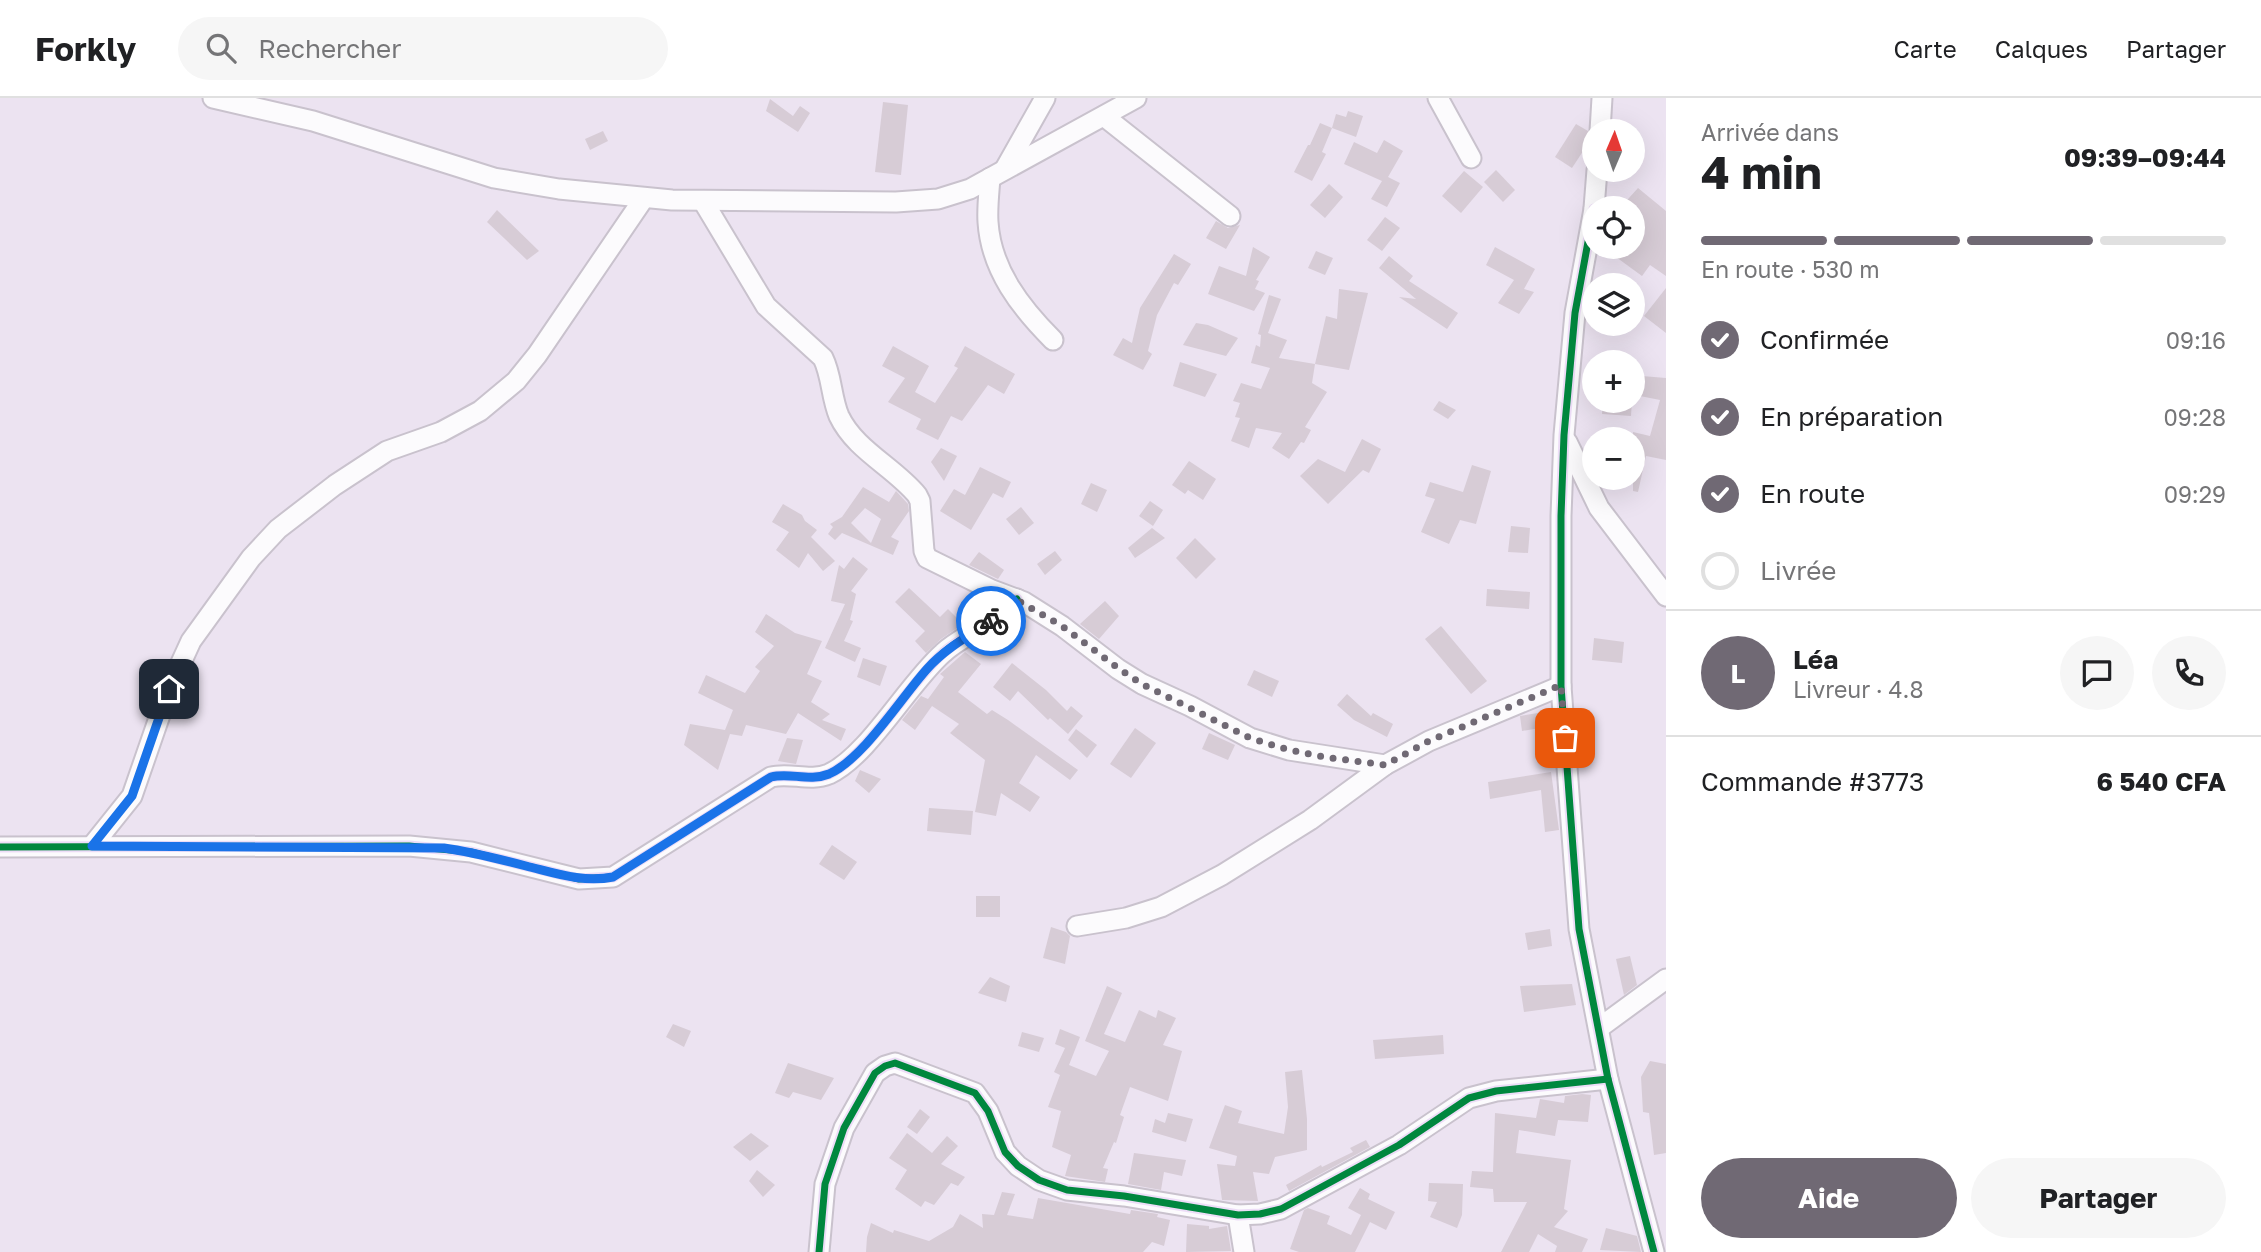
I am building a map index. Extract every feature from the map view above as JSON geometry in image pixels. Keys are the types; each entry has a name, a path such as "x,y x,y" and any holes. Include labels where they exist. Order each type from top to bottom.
{"street":[{"path":"212,98 313,121 494,178 559,189 702,201 896,202 937,199 970,189 1136,98"},
{"path":"1045,98 997,174 988,223 1002,274 1019,304 1053,340"},
{"path":"1438,98 1471,158"},
{"path":"1601,119 1602,98"},
{"path":"1104,117 1230,216"},
{"path":"92,846 132,796 169,689 191,641 251,558 278,529 335,485 387,451 441,432 480,411 516,381 537,355 644,198"},
{"path":"702,201 766,306 823,358 839,416 847,428 917,495 927,558 1017,600 1062,626 1142,684 1250,738 1289,750 1385,765"},
{"path":"1585,259 1575,313 1564,435 1561,685 1579,929 1608,1079 1654,1252"},
{"path":"1564,435 1599,508 1666,596"},
{"path":"0,847 444,848 471,852 579,879 601,880 613,877 771,777 819,777 831,773 853,757 944,651 993,620 1017,600"},
{"path":"1077,926 1146,914 1198,888 1310,820 1385,765 1429,741 1561,685"},
{"path":"1599,1028 1666,979"},
{"path":"819,1252 825,1184 844,1128 875,1073 895,1063 975,1093 988,1111 1005,1152 1018,1166 1038,1180 1067,1190 1124,1196 1238,1215 1281,1209 1399,1145 1469,1098 1496,1091 1608,1079"},
{"path":"1238,1215 1244,1252"}],"building":[{"path":"770,99 793,116 800,106 810,113 798,132 766,111"},
{"path":"883,102 908,105 901,175 875,172"},
{"path":"1348,111 1363,116 1356,137 1332,128 1336,114 1346,117"},
{"path":"1320,123 1332,128 1322,152 1326,154 1312,181 1294,172"},
{"path":"1576,124 1582,128 1582,153 1572,168 1555,157"},
{"path":"603,131 608,141 590,150 585,139"},
{"path":"1384,140 1403,151 1388,177 1400,183 1387,207 1371,199 1382,181 1344,164 1354,142 1377,153"},
{"path":"1496,170 1515,190 1503,202 1484,182"},
{"path":"1464,171 1483,187 1461,213 1442,196"},
{"path":"1329,184 1343,197 1325,218 1310,205"},
{"path":"1638,188 1666,211 1666,276 1650,265 1644,273 1638,273 1619,259 1645,259 1645,196 1631,196"},
{"path":"497,210 539,251 527,260 487,222"},
{"path":"1385,217 1400,228 1382,251 1367,240"},
{"path":"1216,221 1228,228 1240,225 1226,249 1206,238"},
{"path":"1253,247 1270,257 1256,280 1259,281 1255,289 1265,293 1254,311 1208,294 1219,266 1246,276"},
{"path":"1495,247 1535,269 1524,289 1534,292 1519,314 1498,303 1514,280 1486,265"},
{"path":"1316,251 1333,258 1325,275 1308,268"},
{"path":"1174,254 1191,264 1178,285 1174,283 1157,315 1148,351 1152,354 1143,370 1113,355 1123,338 1132,343 1140,308"},
{"path":"1389,256 1413,276 1409,281 1458,313 1447,329 1399,297 1416,299 1379,268"},
{"path":"1666,288 1666,333 1645,315"},
{"path":"1339,289 1368,293 1349,370 1315,364 1326,316 1337,319"},
{"path":"1269,295 1281,299 1268,333 1287,340 1279,358 1315,364 1312,383 1327,392 1305,427 1311,430 1304,443 1301,442 1289,459 1272,448 1282,433 1256,428 1249,448 1231,441 1240,418 1235,417 1240,403 1233,401 1241,383 1261,389 1270,368 1251,363 1256,345 1260,347 1261,335 1258,334"},
{"path":"1196,323 1208,325 1238,338 1226,356 1183,345"},
{"path":"893,346 929,366 915,392 935,403 958,368 954,366 965,346 1015,374 1004,394 988,385 962,421 951,416 938,440 916,429 921,419 888,402 905,378 882,366"},
{"path":"1180,362 1217,374 1205,397 1173,386"},
{"path":"1645,376 1666,378 1666,460 1646,456 1645,460 1645,435 1650,436 1660,400 1645,397"},
{"path":"1439,401 1456,410 1448,419 1433,410"},
{"path":"1602,413 1631,413 1631,416"},
{"path":"1362,439 1381,449 1369,473 1363,470 1328,504 1300,476 1318,459 1345,472"},
{"path":"941,448 957,456 944,481 931,462"},
{"path":"1189,461 1216,479 1203,500 1188,490 1185,494 1172,485"},
{"path":"1472,465 1491,471 1476,524 1460,520 1449,544 1421,532 1435,499 1425,496 1430,482 1463,492"},
{"path":"980,467 1011,482 1003,498 993,493 971,530 940,511 954,489 965,495"},
{"path":"1091,483 1107,490 1097,512 1081,504"},
{"path":"863,487 889,502 896,491 908,504 909,511 891,537 899,541 893,555 842,533 835,540 828,534 833,527 830,524 842,517","holes":["865,508 881,519 871,543 851,523"]},
{"path":"1150,501 1163,510 1153,526 1139,516"},
{"path":"783,504 802,515 805,521 817,530 811,537 835,561 823,571 808,553 799,568 776,550 789,532 772,522"},
{"path":"1021,507 1034,523 1019,535 1006,519"},
{"path":"1511,526 1530,528 1528,553 1508,552"},
{"path":"1152,528 1165,538 1135,558 1128,548"},
{"path":"1195,538 1216,559 1196,579 1176,558"},
{"path":"1055,551 1062,560 1045,575 1037,564"},
{"path":"979,552 1004,570 998,579 969,565"},
{"path":"853,557 868,569 851,591 856,594 850,620 853,621 844,641 861,648 855,662 825,648 845,604 831,601 839,565 844,569"},
{"path":"909,588 940,617 948,609 963,624 926,653 915,641 925,631 895,602"},
{"path":"1487,589 1530,592 1529,609 1486,606"},
{"path":"1105,601 1119,616 1099,639 1080,624"},
{"path":"766,614 795,633 822,641 807,674 822,681 811,702 830,714 822,720 846,729 841,741 798,713 786,734 746,725 742,736 730,734 718,770 684,745 690,724 725,730 733,710 698,693 706,675 745,693 760,671 755,667 774,646 755,632"},
{"path":"1441,626 1487,681 1471,694 1425,639"},
{"path":"1594,638 1624,642 1622,663 1592,660"},
{"path":"965,652 981,664 958,692 987,714 992,710 1008,720 1078,770 1070,780 1036,755 1019,783 1040,797 1030,812 1001,793 996,816 975,812 985,760 950,733 959,724 932,706 915,730 902,720 921,696 928,699 944,677 940,674"},
{"path":"863,658 887,666 880,686 857,677"},
{"path":"1012,663 1067,711 1071,706 1083,716 1068,734 1050,718 1048,720 1018,691 1010,701 993,687"},
{"path":"1254,670 1279,681 1272,697 1247,685"},
{"path":"1347,694 1371,716 1373,713 1393,724 1387,737 1354,720 1337,705"},
{"path":"1544,712 1546,727 1522,731 1520,716"},
{"path":"1135,728 1156,743 1131,778 1110,764"},
{"path":"1076,729 1097,745 1087,758 1068,740"},
{"path":"1209,733 1235,745 1228,760 1202,749"},
{"path":"787,738 803,740 796,764 778,761"},
{"path":"860,770 881,779 869,793 855,781"},
{"path":"1551,772 1559,830 1545,832 1541,790 1490,799 1488,782"},
{"path":"929,808 973,811 971,835 927,831"},
{"path":"832,845 857,862 844,880 819,864"},
{"path":"976,896 1000,896 1000,917 976,917"},
{"path":"1051,927 1070,936 1065,964 1043,958"},
{"path":"1550,929 1552,946 1528,950 1525,933"},
{"path":"1630,956 1637,985 1624,995 1616,959"},
{"path":"990,977 1010,986 1006,1002 978,993"},
{"path":"1572,984 1576,1005 1524,1012 1520,986"},
{"path":"1107,986 1122,993 1104,1034 1125,1042 1139,1010 1156,1018 1158,1010 1176,1018 1163,1045 1182,1051 1168,1101 1130,1087 1120,1115 1124,1117 1116,1143 1114,1142 1103,1168 1108,1169 1105,1182 1065,1176 1071,1155 1052,1147 1061,1111 1048,1107 1060,1075 1054,1072 1065,1048 1055,1044 1060,1029 1080,1037 1069,1065 1096,1076 1109,1051 1085,1041"},
{"path":"673,1024 691,1031 684,1047 666,1037"},
{"path":"1022,1032 1044,1038 1039,1052 1018,1046"},
{"path":"1443,1035 1444,1054 1375,1059 1373,1040"},
{"path":"1650,1061 1666,1064 1666,1153 1654,1155 1649,1113 1643,1112 1641,1077"},
{"path":"788,1063 834,1078 821,1100 793,1092 789,1098 775,1093"},
{"path":"1302,1070 1307,1150 1275,1157 1269,1174 1253,1172 1258,1201 1222,1200 1217,1164 1235,1166 1237,1156 1209,1148 1225,1105 1242,1111 1238,1123 1284,1134 1288,1107 1285,1072"},
{"path":"1591,1095 1588,1122 1558,1120 1555,1136 1519,1130 1516,1153 1571,1160 1564,1209 1568,1211 1554,1227 1588,1239 1582,1252 1555,1252 1557,1246 1538,1234 1529,1252 1501,1252 1527,1202 1494,1202 1493,1189 1470,1187 1472,1171 1493,1172 1495,1113 1536,1118 1540,1099 1564,1103 1565,1096"},
{"path":"920,1109 930,1117 917,1134 907,1127"},
{"path":"1168,1113 1193,1119 1186,1142 1152,1132 1155,1119 1165,1123"},
{"path":"751,1133 769,1146 750,1161 733,1147"},
{"path":"907,1133 932,1153 947,1136 958,1146 941,1164 965,1177 958,1186 951,1183 934,1205 925,1201 921,1207 895,1189 907,1170 889,1158"},
{"path":"1366,1140 1370,1147 1289,1191 1286,1185 1321,1165 1322,1167 1353,1152 1350,1148"},
{"path":"1134,1153 1186,1160 1182,1176 1164,1172 1161,1190 1128,1184"},
{"path":"757,1170 775,1185 763,1197 749,1181"},
{"path":"1429,1183 1463,1184 1462,1215 1457,1228 1430,1217 1437,1202 1428,1201"},
{"path":"1360,1188 1370,1194 1368,1199 1395,1212 1386,1230 1370,1222 1355,1252 1299,1252 1290,1249 1304,1210 1308,1208 1330,1216 1327,1224 1351,1235 1361,1215 1348,1208"},
{"path":"1002,1192 1015,1194 1007,1215 1033,1219 1038,1198 1130,1214 1131,1210 1158,1214 1157,1217 1170,1220 1164,1246 1152,1242 1143,1252 866,1252 871,1223 893,1233 894,1230 929,1241 953,1227 960,1214 983,1228 982,1214 994,1215"},
{"path":"1187,1224 1209,1226 1209,1229 1227,1226 1231,1251 1186,1252"},
{"path":"1606,1228 1637,1236 1641,1252 1600,1250"}],"cycle path":[{"path":"1585,259 1575,313 1564,435 1561,686 1579,929 1608,1079 1654,1252"},
{"path":"0,847 409,846 471,852 579,879 613,877 771,777 822,776 844,765 873,736 943,653 995,618 1017,599"},
{"path":"819,1252 825,1184 844,1128 875,1073 895,1063 975,1093 988,1111 1005,1152 1018,1166 1039,1180 1067,1190 1124,1196 1238,1215 1281,1209 1399,1145 1469,1098 1496,1091 1608,1079"}],"way so far":[{"path":"991,621 1017,600 1024,602 1142,684 1250,738 1289,750 1385,765 1429,741 1561,685 1565,738"}],"route":[{"path":"169,689 132,796 92,846 444,848 471,852 579,879 601,880 613,877 771,777 819,777 831,773 853,757 944,651 991,621"}]}
